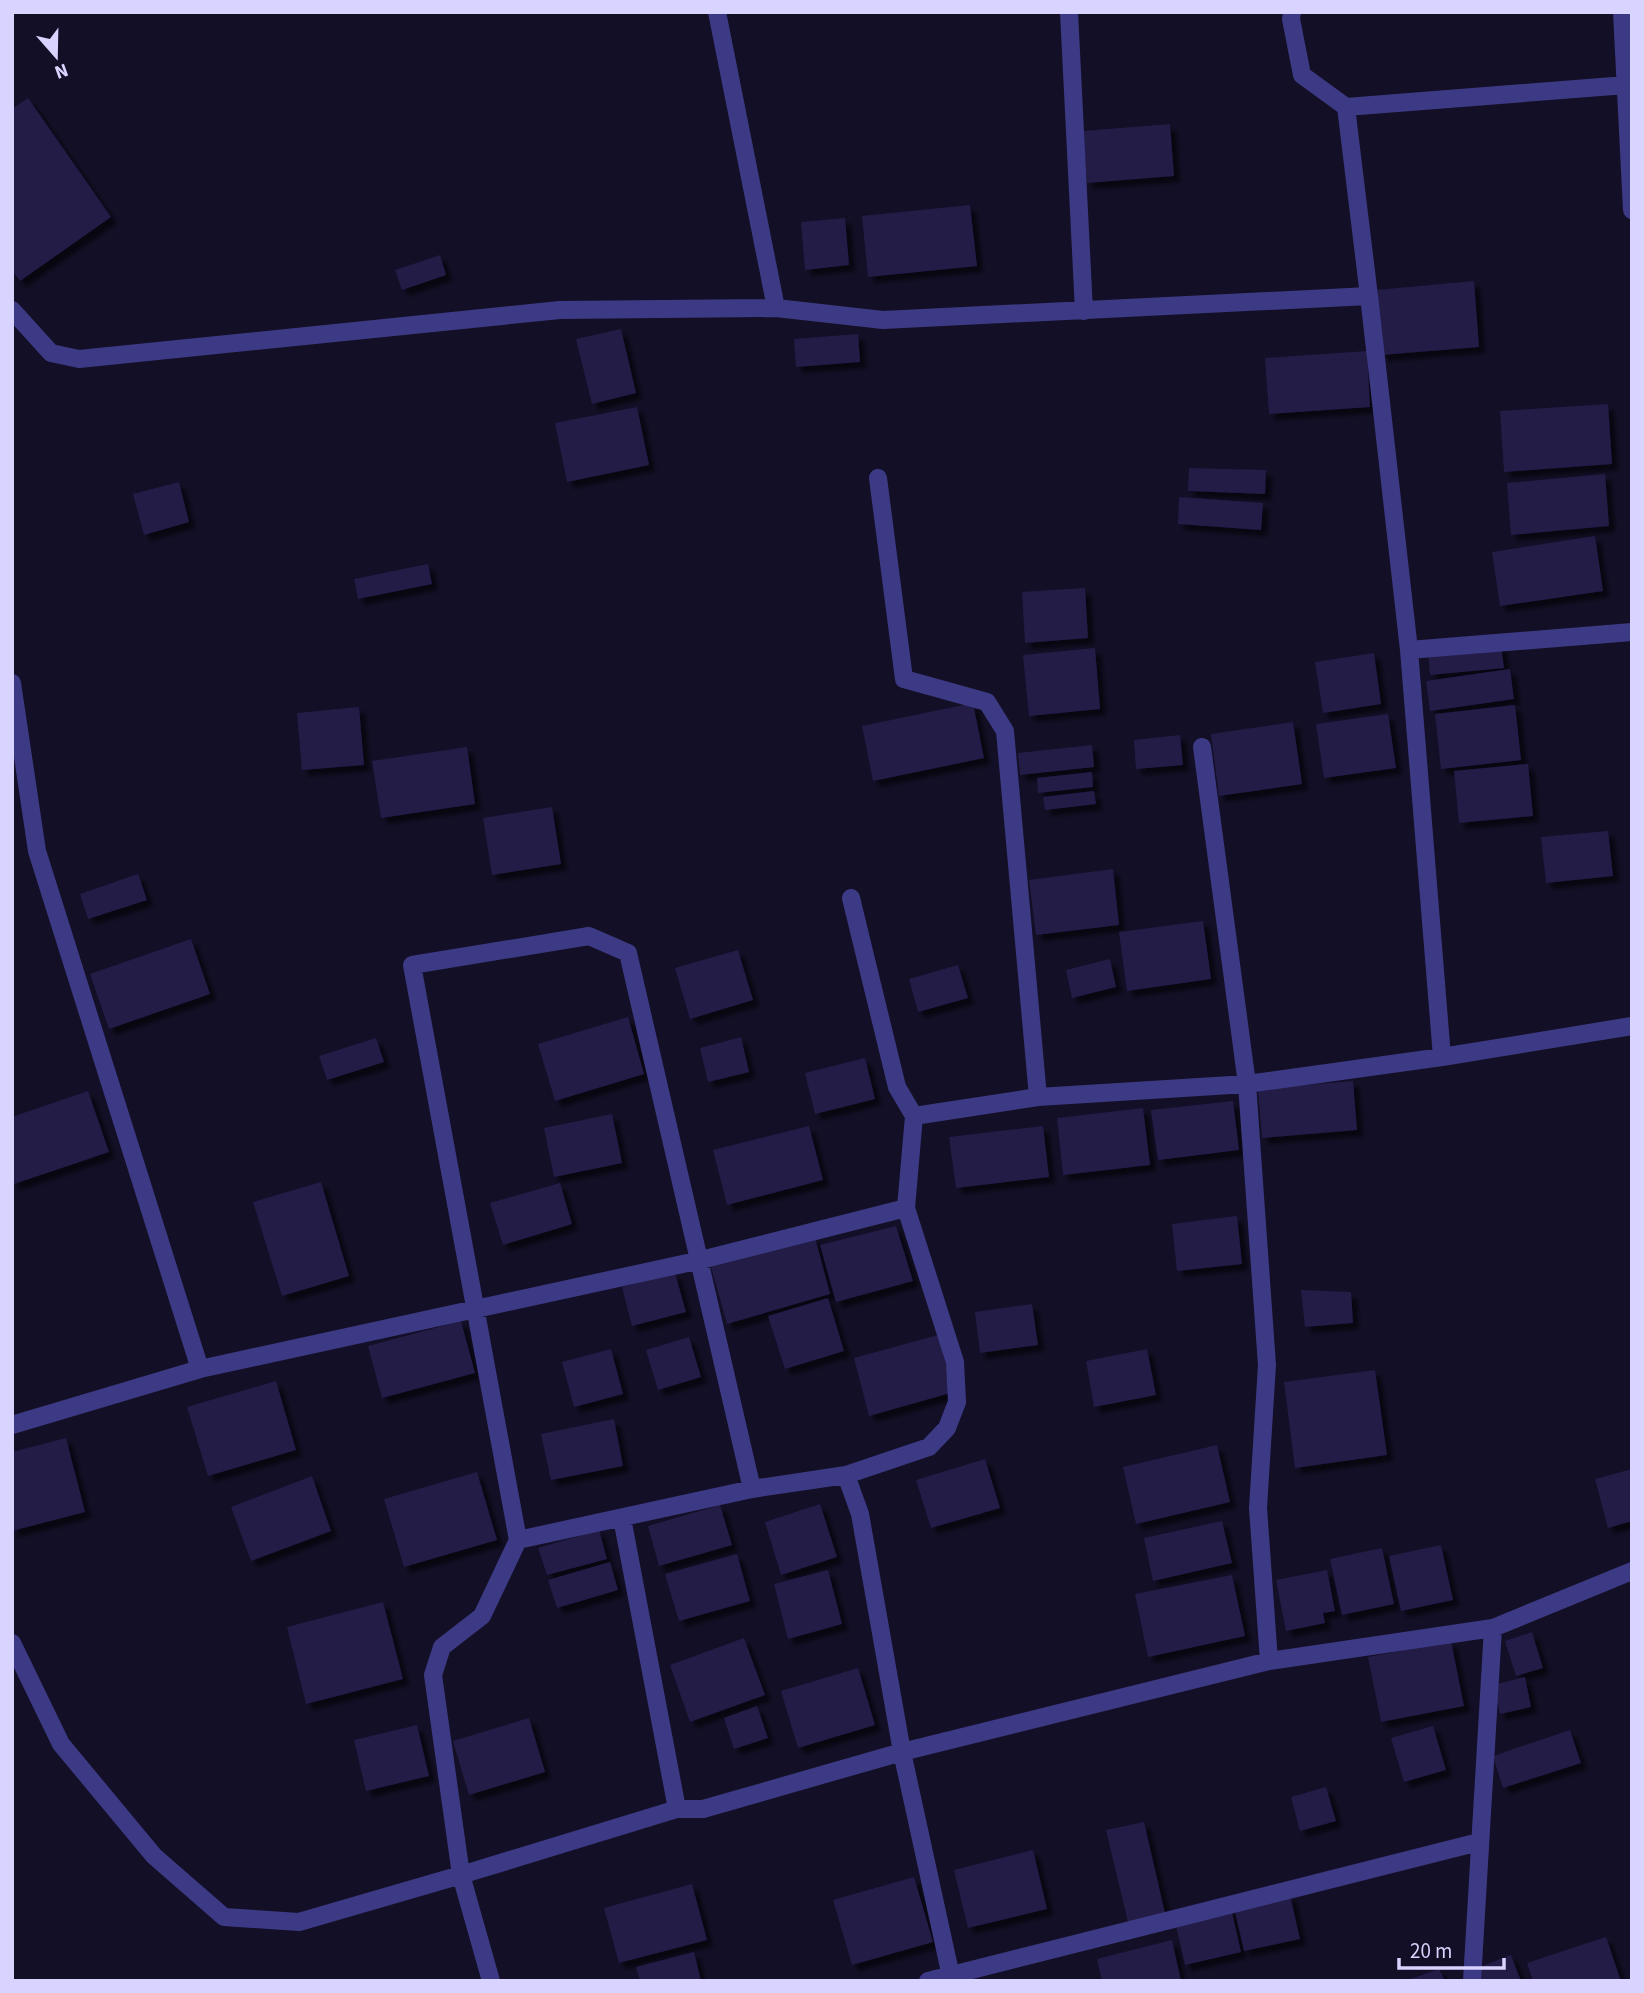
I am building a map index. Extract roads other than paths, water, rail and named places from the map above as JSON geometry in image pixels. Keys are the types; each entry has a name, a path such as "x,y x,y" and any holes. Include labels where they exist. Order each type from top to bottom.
{"street":[{"path":"717,12 776,308"},
{"path":"1069,12 1084,310"},
{"path":"1292,12 1302,75 1346,107 1626,85"},
{"path":"1622,12 1632,210"},
{"path":"1346,107 1409,650 1442,1057"},
{"path":"12,310 51,353 79,359 560,310 776,308 883,320 1369,296"},
{"path":"878,478 904,679 987,702 1005,731 1038,1097"},
{"path":"1409,650 1632,632"},
{"path":"12,683 37,850 200,1369"},
{"path":"1202,747 1247,1084 1267,1366 1258,1508 1269,1661"},
{"path":"518,1540 752,1489 846,1475 929,1447 947,1428 957,1402 955,1362 906,1208 914,1116 897,1087 850,898"},
{"path":"491,1981 461,1875 433,1675 442,1647 482,1616 518,1540 412,965 589,936 628,953 752,1489"},
{"path":"914,1116 1038,1097 1247,1084 1442,1057 1632,1026"},
{"path":"12,1425 200,1369 701,1260 906,1208"},
{"path":"846,1475 860,1514 902,1752 951,1977"},
{"path":"622,1518 677,1809"},
{"path":"12,1643 61,1744 154,1856 224,1917 299,1922 677,1809 703,1810 902,1752 1269,1661 1493,1628 1632,1571"},
{"path":"1472,1981 1493,1628"},
{"path":"928,1981 1479,1842"}]}
